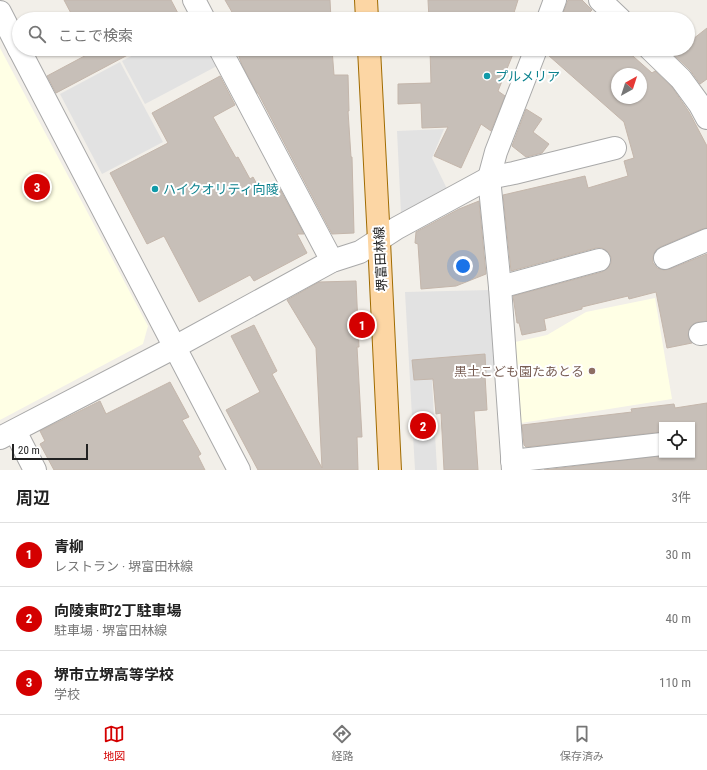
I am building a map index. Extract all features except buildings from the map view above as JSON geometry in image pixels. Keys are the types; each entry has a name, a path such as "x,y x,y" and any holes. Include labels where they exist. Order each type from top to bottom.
{"main road":[{"path":"366,0 367,12"},
{"name":"堺富田林線","path":"369,56 380,240 390,470"}],"street":[{"path":"0,6 12,0"},
{"path":"194,0 200,12"},
{"path":"551,12 555,0"},
{"path":"600,0 613,12"},
{"path":"0,12 12,35"},
{"path":"23,56 239,470"},
{"path":"224,56 332,261"},
{"path":"533,56 496,152 490,178 500,287 512,465 659,444"},
{"path":"657,56 681,79 700,105 707,118"},
{"path":"35,470 7,434 175,347 332,261 360,252 397,228 490,178 615,148"},
{"path":"665,258 707,240"},
{"path":"500,287 599,260"}],"shaded area":[{"path":"0,48 148,326 143,344 0,420"},
{"path":"132,56 212,56 217,66 145,104 122,61"},
{"path":"120,62 163,142 102,174 60,94"},
{"path":"444,129 432,158 447,189 401,214 397,131"},
{"path":"491,290 497,367 494,367 495,377 432,381 437,470 415,470 405,292"},
{"name":"黒土こども園たあとる","path":"655,298 672,399 521,423 515,342 547,335 586,312"}],"place":[{"name":"プルメリア","path":"487,76"},
{"name":"堺市立堺高等学校","path":"37,187"},
{"name":"ハイクオリティ向陵","path":"155,189"},
{"name":"青柳","path":"362,325"},
{"name":"黒土こども園たあとる","path":"592,371"},
{"name":"向陵東町2丁駐車場","path":"423,426"}]}
